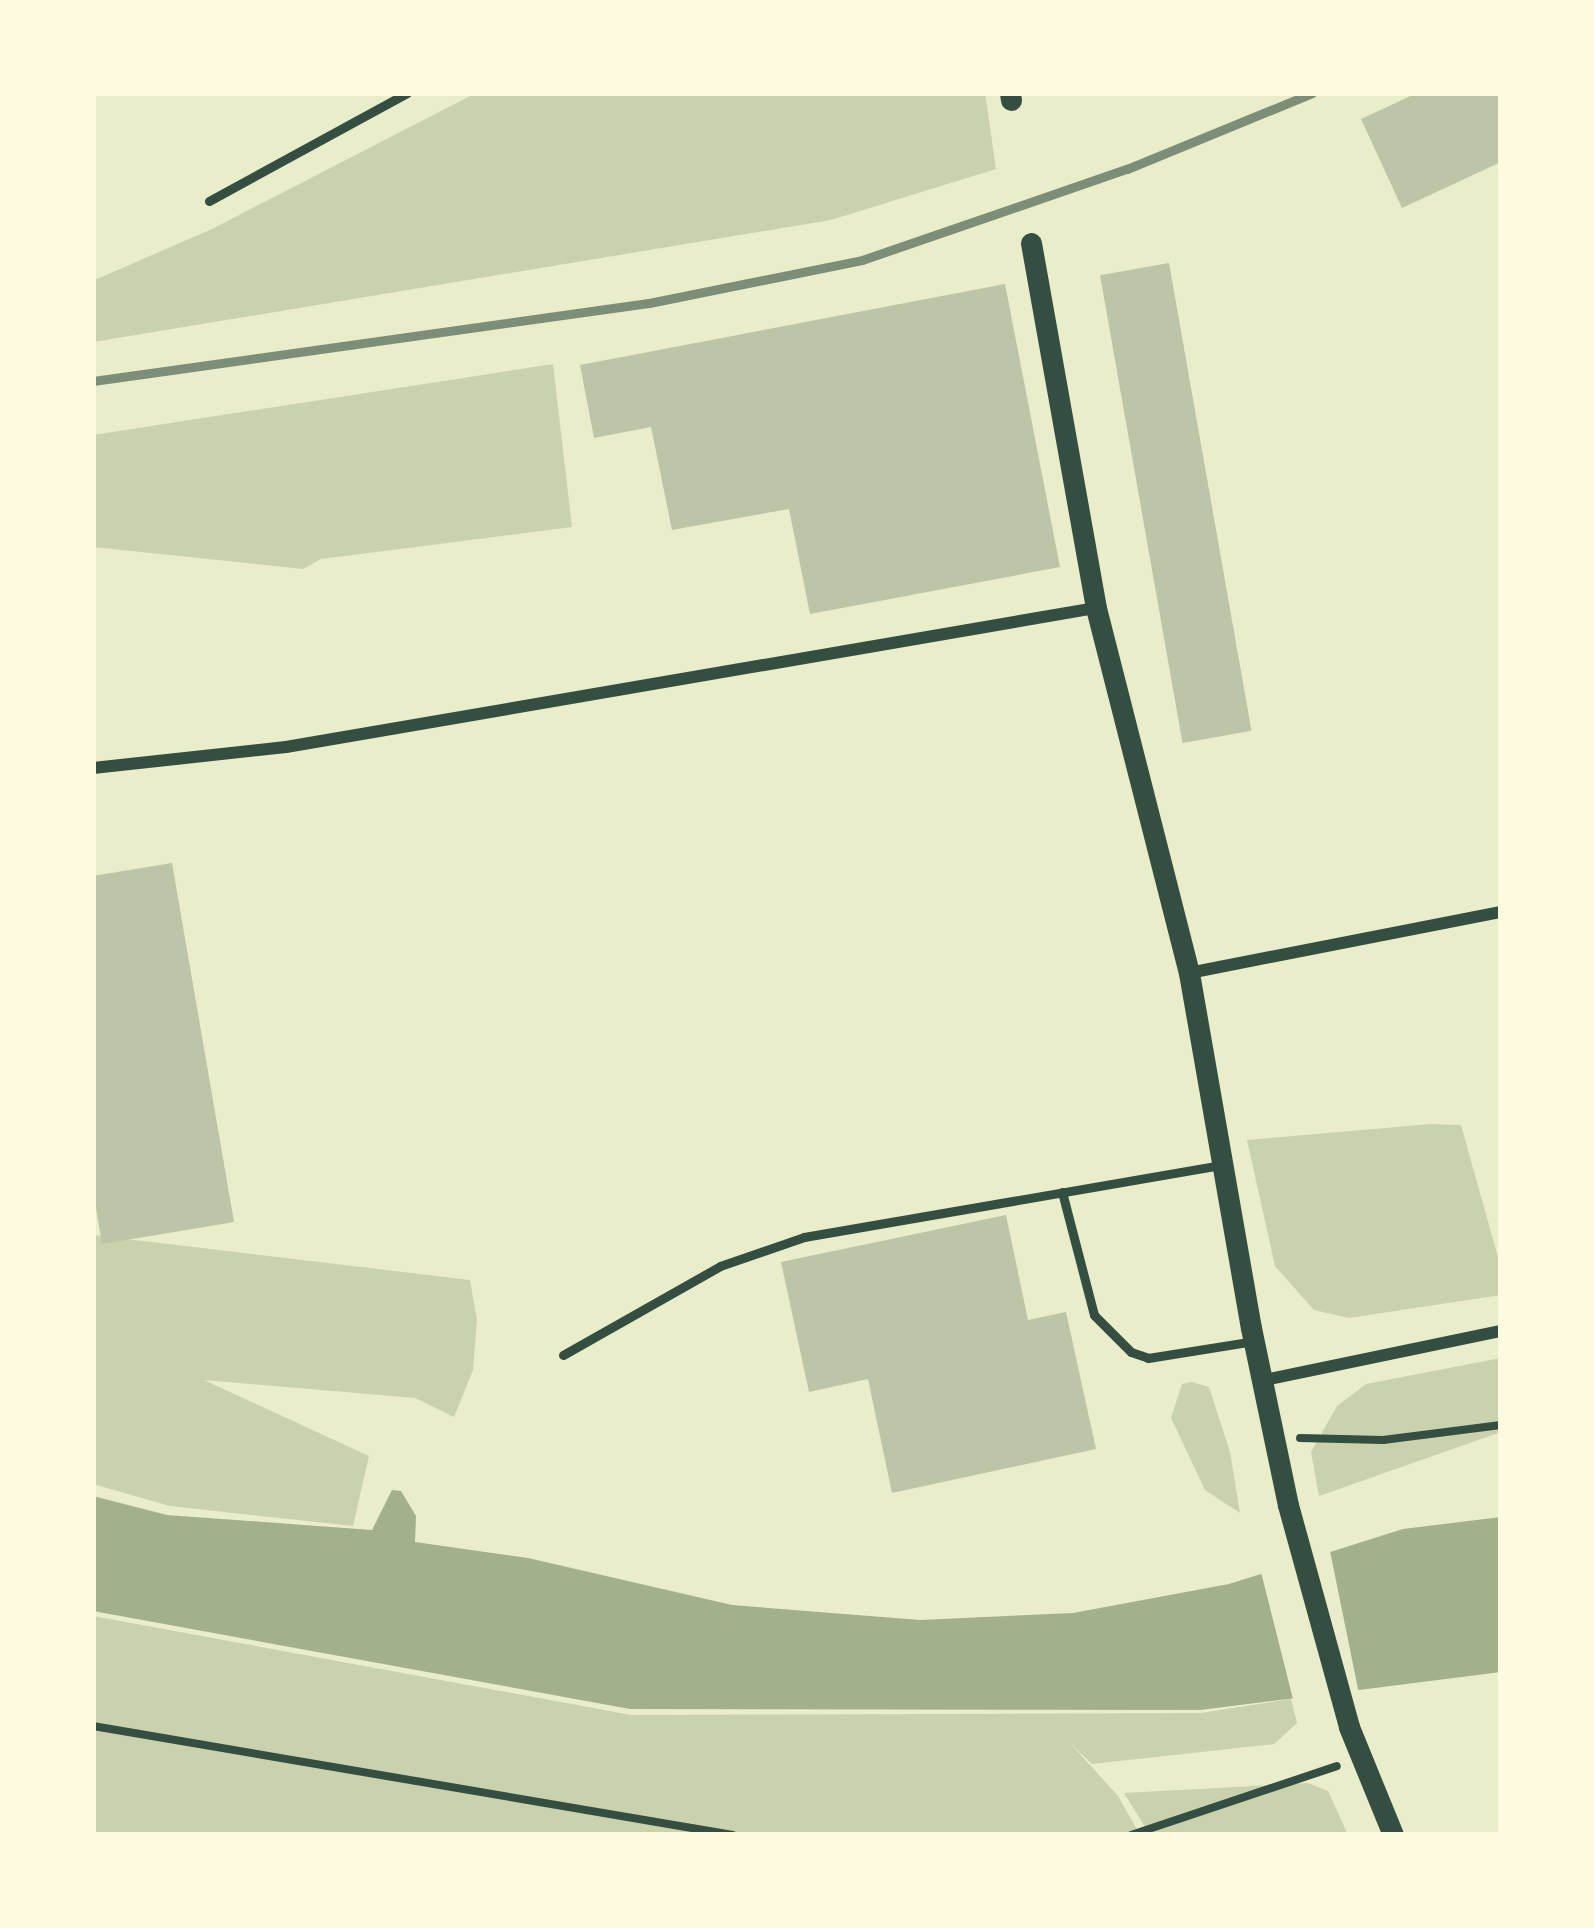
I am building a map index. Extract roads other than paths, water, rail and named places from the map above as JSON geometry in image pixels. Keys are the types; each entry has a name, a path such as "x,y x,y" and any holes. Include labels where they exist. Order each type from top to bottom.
{"street":[{"path":"1031,244 1096,608 1189,973 1288,1505 1348,1727 1394,1835"},
{"path":"93,768 286,747 1096,608"},
{"path":"1189,973 1501,912"},
{"path":"1264,1380 1501,1331"}],"lane":[{"path":"209,201 407,93"},
{"path":"563,1355 720,1266 804,1238 1222,1164"},
{"path":"1062,1192 1094,1316 1131,1352 1148,1358 1255,1341"}],"railway":[{"path":"93,381 649,303 862,260 1127,169 1312,93"}]}
